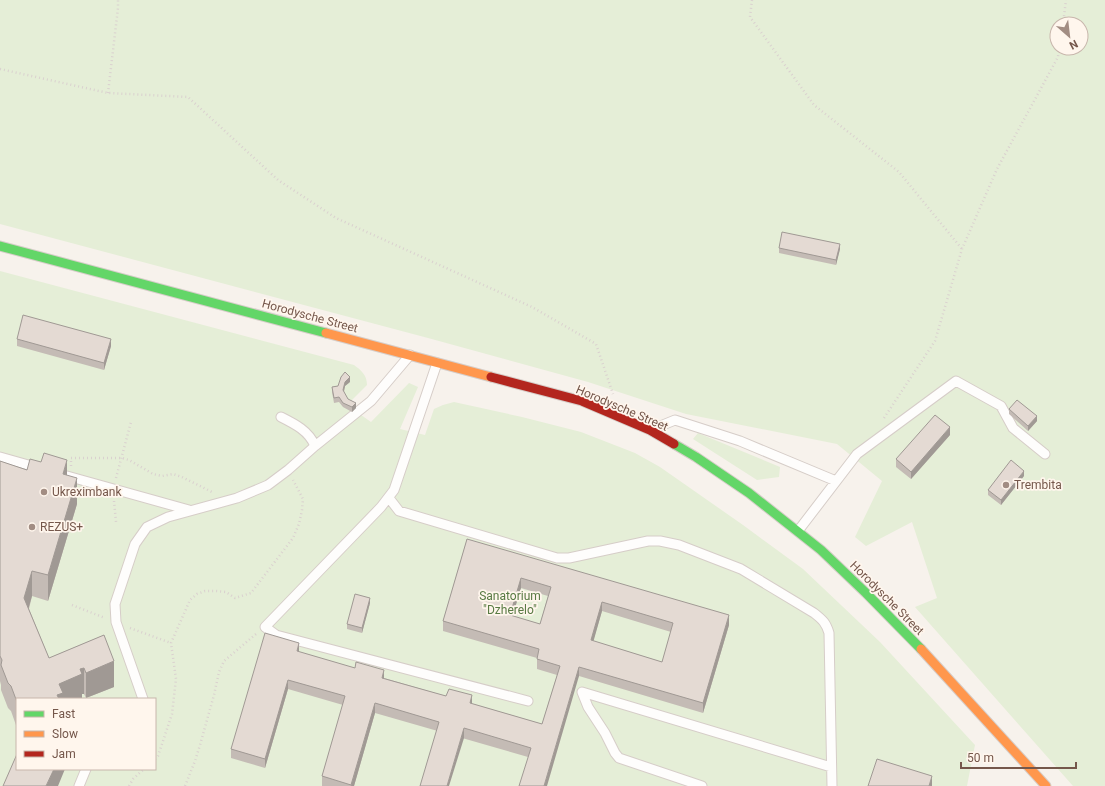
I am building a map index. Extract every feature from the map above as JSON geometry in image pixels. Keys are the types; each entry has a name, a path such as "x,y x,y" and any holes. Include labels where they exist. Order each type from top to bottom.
{"street":[{"name":"Horodysche Street","path":"0,246 582,401 650,430 696,457 742,488 821,550 919,647 1046,786"}],"lane":[{"path":"143,698 116,622 116,604 135,544 147,527 168,517 237,498 268,485 371,401 410,355"},
{"path":"437,362 394,490 389,498 265,627 276,635 528,701"},
{"path":"798,531 857,454 956,381 1001,406 1013,428 1045,454"},
{"path":"281,417 294,423 306,433 313,440 315,446"},
{"path":"650,430 675,420 740,441 836,481"},
{"path":"0,457 191,511"},
{"path":"389,498 399,511 557,558 569,558 648,541 660,541 679,545 741,569 814,613 826,624 829,634 832,786"},
{"path":"702,786 619,758 588,707 582,692 831,767"},
{"path":"79,786 86,770"}],"path":[{"path":"108,93 118,0"},
{"path":"752,0 750,17 814,106 899,172 962,249"},
{"path":"1064,16 1066,0"},
{"path":"883,419 935,341 962,249 997,169 1058,56"},
{"path":"0,68 108,93 188,97 278,180 336,218 532,307 596,344 613,396"},
{"path":"116,522 114,489 131,422"},
{"path":"70,477 71,458 122,458 129,460 153,474 162,476 173,474 182,477 229,500"},
{"path":"156,758 172,714 176,679 171,643 190,600 197,594 205,591 226,592 235,598 251,593 284,550 293,538 299,524 303,499 288,470"},
{"path":"185,786 195,762 219,672 224,661 265,627"},
{"path":"129,786 133,779 143,770"}],"green space":[{"path":"0,0 1105,0 1105,786 1073,786 915,607 937,598 912,522 866,546 855,537 882,481 837,444 686,414 588,382 0,224"},
{"name":"Sanatorium \"Dzherelo\"","path":"0,271 354,365 365,376 367,385 348,404 371,422 409,383 418,387 400,429 425,435 434,409 454,402 581,432 635,453 660,467 803,569 880,642 975,745 967,786 0,786"},
{"path":"698,433 780,467 779,477 757,480 693,439"}],"building":[{"path":"782,232 840,244 836,260 779,248"},
{"path":"23,315 111,339 104,363 17,339"},
{"path":"345,372 350,377 345,382 343,390 348,399 356,403 352,407 343,403 339,397 334,398 332,387 338,386 341,377"},
{"path":"1017,400 1037,416 1028,426 1009,409"},
{"path":"935,415 950,427 911,472 896,459"},
{"path":"44,453 67,460 63,474 77,478 48,575 32,571 24,598 49,658 104,635 114,661 86,673 84,668 80,669 82,674 59,684 63,693 57,695 58,698 16,698 16,699 1,665 2,660 0,656 0,461 27,470 30,459 41,462"},
{"name":"Trembita","path":"1011,460 1024,471 1001,500 988,490"},
{"path":"467,539 729,615 703,703 579,667 544,786 519,786 531,748 464,728 447,786 420,786 439,722 375,703 351,785 322,776 345,696 288,680 265,759 231,749 265,633 299,643 297,651 355,668 356,662 384,670 382,678 446,696 449,689 472,695 470,703 542,724 560,666 537,659 539,649 443,621","holes":["521,578 551,587 540,624 510,615","602,602 673,623 662,662 591,640"]},
{"path":"355,594 370,598 362,628 347,624"},
{"path":"16,756 16,770 54,770 46,786 3,786"},
{"path":"877,759 932,776 929,786 868,786"}],"traffic: fast":[{"path":"0,246 326,333"},
{"path":"674,444 749,493 821,550 921,649"}],"traffic: slow":[{"path":"326,333 491,377"},
{"path":"921,649 1046,786"}],"traffic: jam":[{"path":"491,377 582,401 650,430 674,444"}],"place":[{"name":"Trembita","path":"1006,485"},
{"name":"Ukreximbank","path":"44,492"},
{"name":"REZUS+","path":"32,527"}]}
